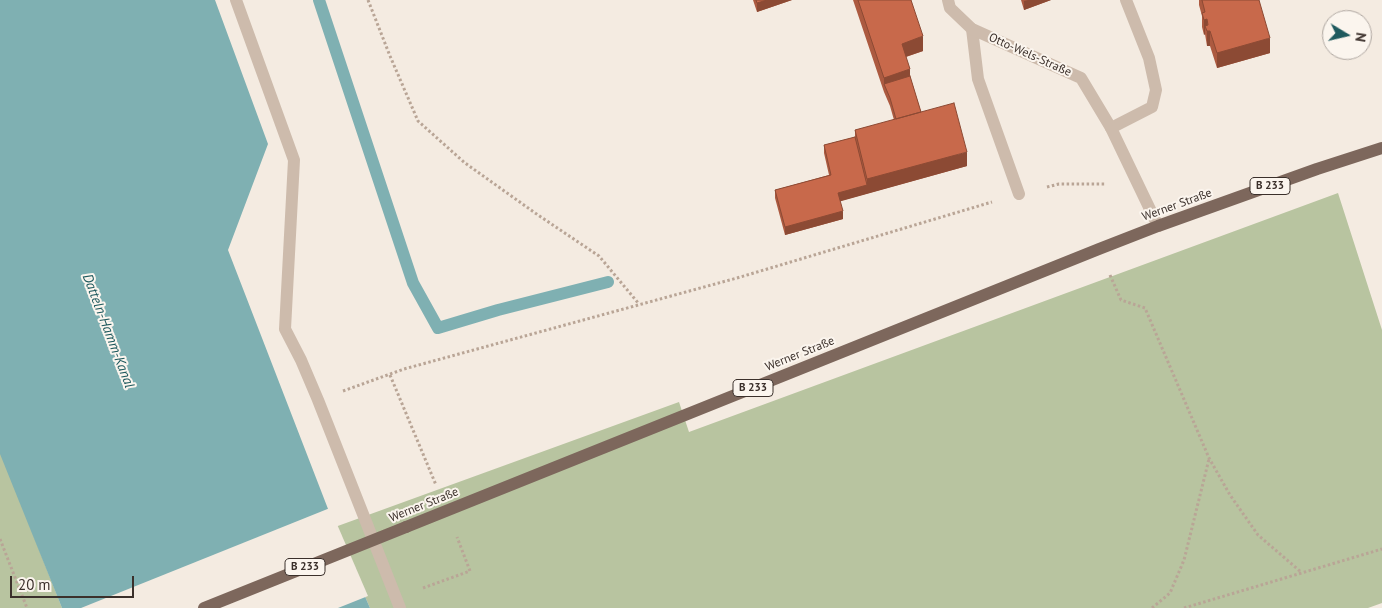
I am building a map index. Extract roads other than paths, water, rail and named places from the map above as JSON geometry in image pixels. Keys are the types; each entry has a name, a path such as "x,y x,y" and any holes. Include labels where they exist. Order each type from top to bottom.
{"main road":[{"name":"Werner Straße","path":"204,608 1099,249 1158,226 1382,148"}],"street":[{"path":"236,0 294,160 285,329 318,400 400,608"},
{"name":"Otto-Wels-Straße","path":"948,0 950,8 972,29 1081,78 1112,128 1158,226"},
{"path":"1112,128 1152,107 1156,90 1149,58 1126,0"},
{"path":"972,29 978,79 1019,194"}],"water":[{"name":"Datteln-Hamm-Kanal","path":"0,0 215,0 268,144 228,250 335,527 370,608 62,608 0,454"}],"waterway":[{"path":"319,0 413,283 438,328 498,310 608,282"}]}
